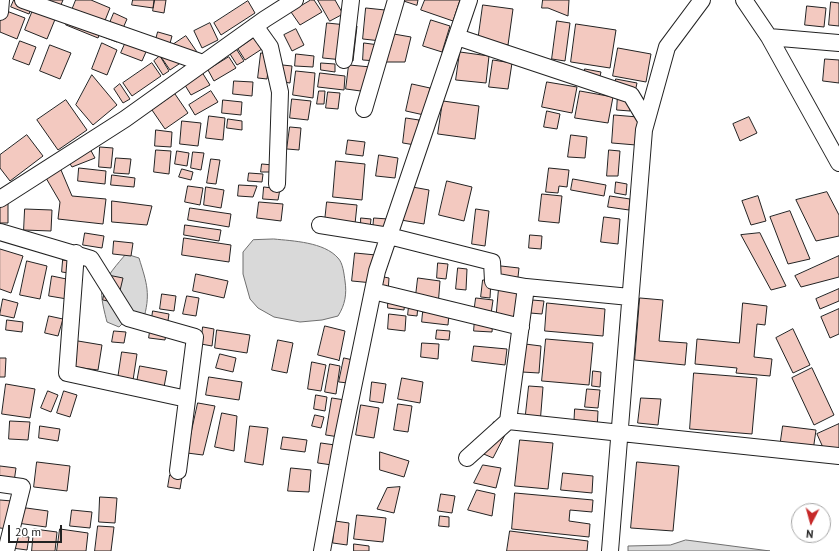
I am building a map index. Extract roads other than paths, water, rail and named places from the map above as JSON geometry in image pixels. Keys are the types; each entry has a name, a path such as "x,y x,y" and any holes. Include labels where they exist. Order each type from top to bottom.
{"street":[{"path":"0,12 1,0"},
{"path":"23,0 203,63"},
{"path":"0,199 125,119 255,26 295,0"},
{"path":"344,60 351,0"},
{"path":"364,108 396,0"},
{"path":"322,551 342,441 377,271 469,0"},
{"path":"610,551 644,130 667,47 702,0"},
{"path":"744,0 770,37 839,162"},
{"path":"255,26 270,47 280,92 277,184"},
{"path":"457,37 631,95 646,120"},
{"path":"770,37 839,43"},
{"path":"320,225 389,236 492,262 493,281 526,287 630,298"},
{"path":"0,232 76,253 91,259 128,318 195,337 178,471"},
{"path":"76,253 67,373 187,399"},
{"path":"466,458 508,421 526,287"},
{"path":"373,290 520,327"},
{"path":"508,421 839,456"},
{"path":"0,484 22,487 6,551"}]}
